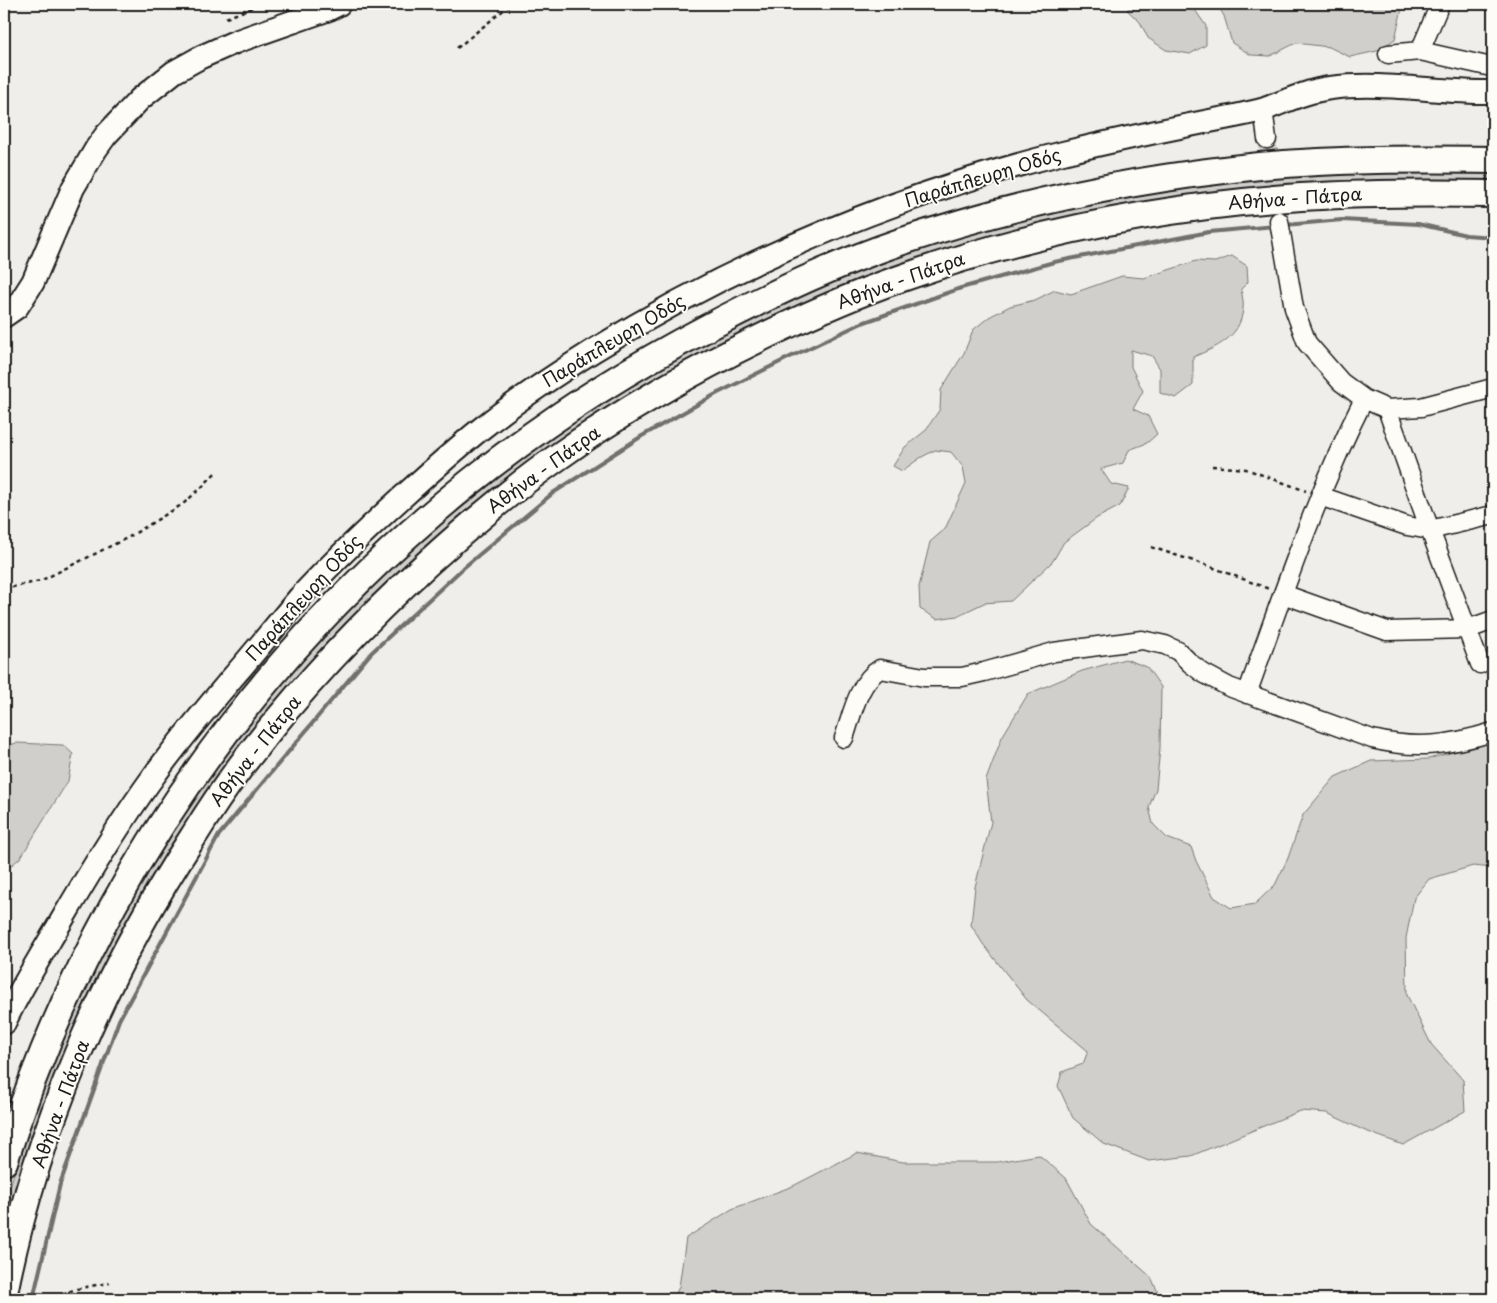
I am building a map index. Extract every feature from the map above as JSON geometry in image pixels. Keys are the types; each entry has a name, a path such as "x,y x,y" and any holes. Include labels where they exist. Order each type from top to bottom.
{"highway":[{"name":"Αθήνα - Πάτρα","path":"4,1162 45,1045 73,982 139,859 214,745 302,641 374,566 477,476 560,414 646,361 738,311 864,255 962,223 1095,191 1163,178 1229,170 1358,160 1493,160"},
{"name":"Αθήνα - Πάτρα","path":"4,1293 33,1182 77,1056 103,997 134,935 167,877 204,820 232,778 262,739 350,638 397,591 447,546 497,503 551,462 606,424 663,390 753,341 877,286 970,256 1101,224 1234,203 1359,194 1493,194"}],"main road":[{"path":"4,316 18,307 33,282 70,195 96,149 106,135 140,99 174,72 201,57 235,42 330,9 339,4"},
{"name":"Παράπλευρη Οδός","path":"4,1023 19,992 116,833 154,775 222,690 303,595 359,537 485,425 617,336 690,294 838,226 912,198 1054,155 1263,109 1329,88 1373,86 1464,93 1493,92"}],"street":[{"path":"1420,51 1440,4"},
{"path":"1388,54 1420,51 1487,66 1493,65"},
{"path":"1263,109 1267,139"},
{"path":"1279,221 1294,308 1307,343 1341,382 1364,399 1387,410 1421,407 1493,388"},
{"path":"1247,694 1320,496 1364,399"},
{"path":"1387,410 1480,664"},
{"path":"1320,496 1407,526 1430,530 1493,515"},
{"path":"1283,594 1387,631 1468,629 1493,620"},
{"path":"844,738 863,687 872,674 880,669 924,676 962,677 1054,652 1116,642 1142,640 1165,645 1178,651 1190,664 1229,687 1372,739 1395,744 1428,745 1462,741 1493,732"}],"path":[{"path":"226,18 261,4"},
{"path":"457,48 511,4"},
{"path":"1212,466 1246,469 1320,496"},
{"path":"4,589 40,582 129,537 183,504 216,472"},
{"path":"1151,547 1209,566 1283,594"},
{"path":"55,1299 63,1293 110,1283"}],"shaded area":[{"path":"1194,4 1193,7 1206,26 1206,45 1190,54 1166,50 1148,38 1140,22 1127,10 1134,5"},
{"path":"1217,4 1403,4 1395,39 1377,51 1350,57 1329,47 1296,43 1270,56 1251,55 1232,43 1224,16"},
{"path":"1367,173 1493,173 1493,180 1330,182 1207,192 1148,201 1074,216 962,244 924,256 826,292 701,352 621,398 583,423 545,449 474,503 407,562 343,625 283,692 228,763 177,836 131,913 90,992 64,1052 42,1112 4,1236 4,1207 23,1143 57,1049 116,925 205,780 268,700 334,625 382,576 485,486 538,445 624,389 743,323 837,280 902,255 1030,219 1096,203 1163,191 1263,179"},
{"path":"1232,256 1247,266 1248,282 1241,289 1243,309 1241,319 1226,340 1193,357 1193,385 1176,398 1160,393 1160,369 1152,356 1131,350 1131,367 1143,391 1133,409 1148,416 1157,434 1147,443 1129,450 1123,463 1101,469 1111,484 1129,488 1120,506 1097,518 1064,542 1053,561 1011,601 984,603 957,616 937,619 920,609 919,587 930,542 945,529 966,483 963,467 951,452 935,450 902,471 893,466 905,447 925,431 940,409 941,390 964,353 973,330 989,317 1010,306 1035,300 1055,290 1071,294 1122,276 1144,278 1196,261 1215,262"},
{"path":"1125,659 1147,667 1161,687 1160,748 1156,789 1149,807 1153,824 1167,838 1191,847 1214,897 1231,908 1255,904 1275,885 1288,858 1303,815 1335,777 1371,761 1428,759 1493,741 1493,868 1473,866 1429,879 1414,898 1406,938 1407,995 1431,1044 1463,1080 1465,1111 1403,1145 1363,1130 1327,1113 1300,1111 1191,1156 1149,1161 1104,1144 1073,1118 1058,1086 1062,1072 1083,1064 1088,1051 1027,1000 983,944 971,925 975,887 991,822 986,780 1002,737 1028,694 1082,671"},
{"path":"17,743 63,745 73,754 68,781 21,857 4,872 4,746"},
{"path":"857,1153 903,1162 997,1162 1039,1155 1066,1178 1091,1224 1151,1277 1161,1299 673,1299 679,1287 686,1238 732,1209 793,1186"}],"waterway":[{"path":"1285,225 1342,220 1418,224 1466,235 1493,237"},
{"path":"33,1299 60,1184 119,1020 219,835 371,653 462,569 553,493 642,436 716,394 862,323 961,288 1054,262 1209,232 1275,226"}],"tunnel":[{"path":"1267,139 1277,210"}]}
